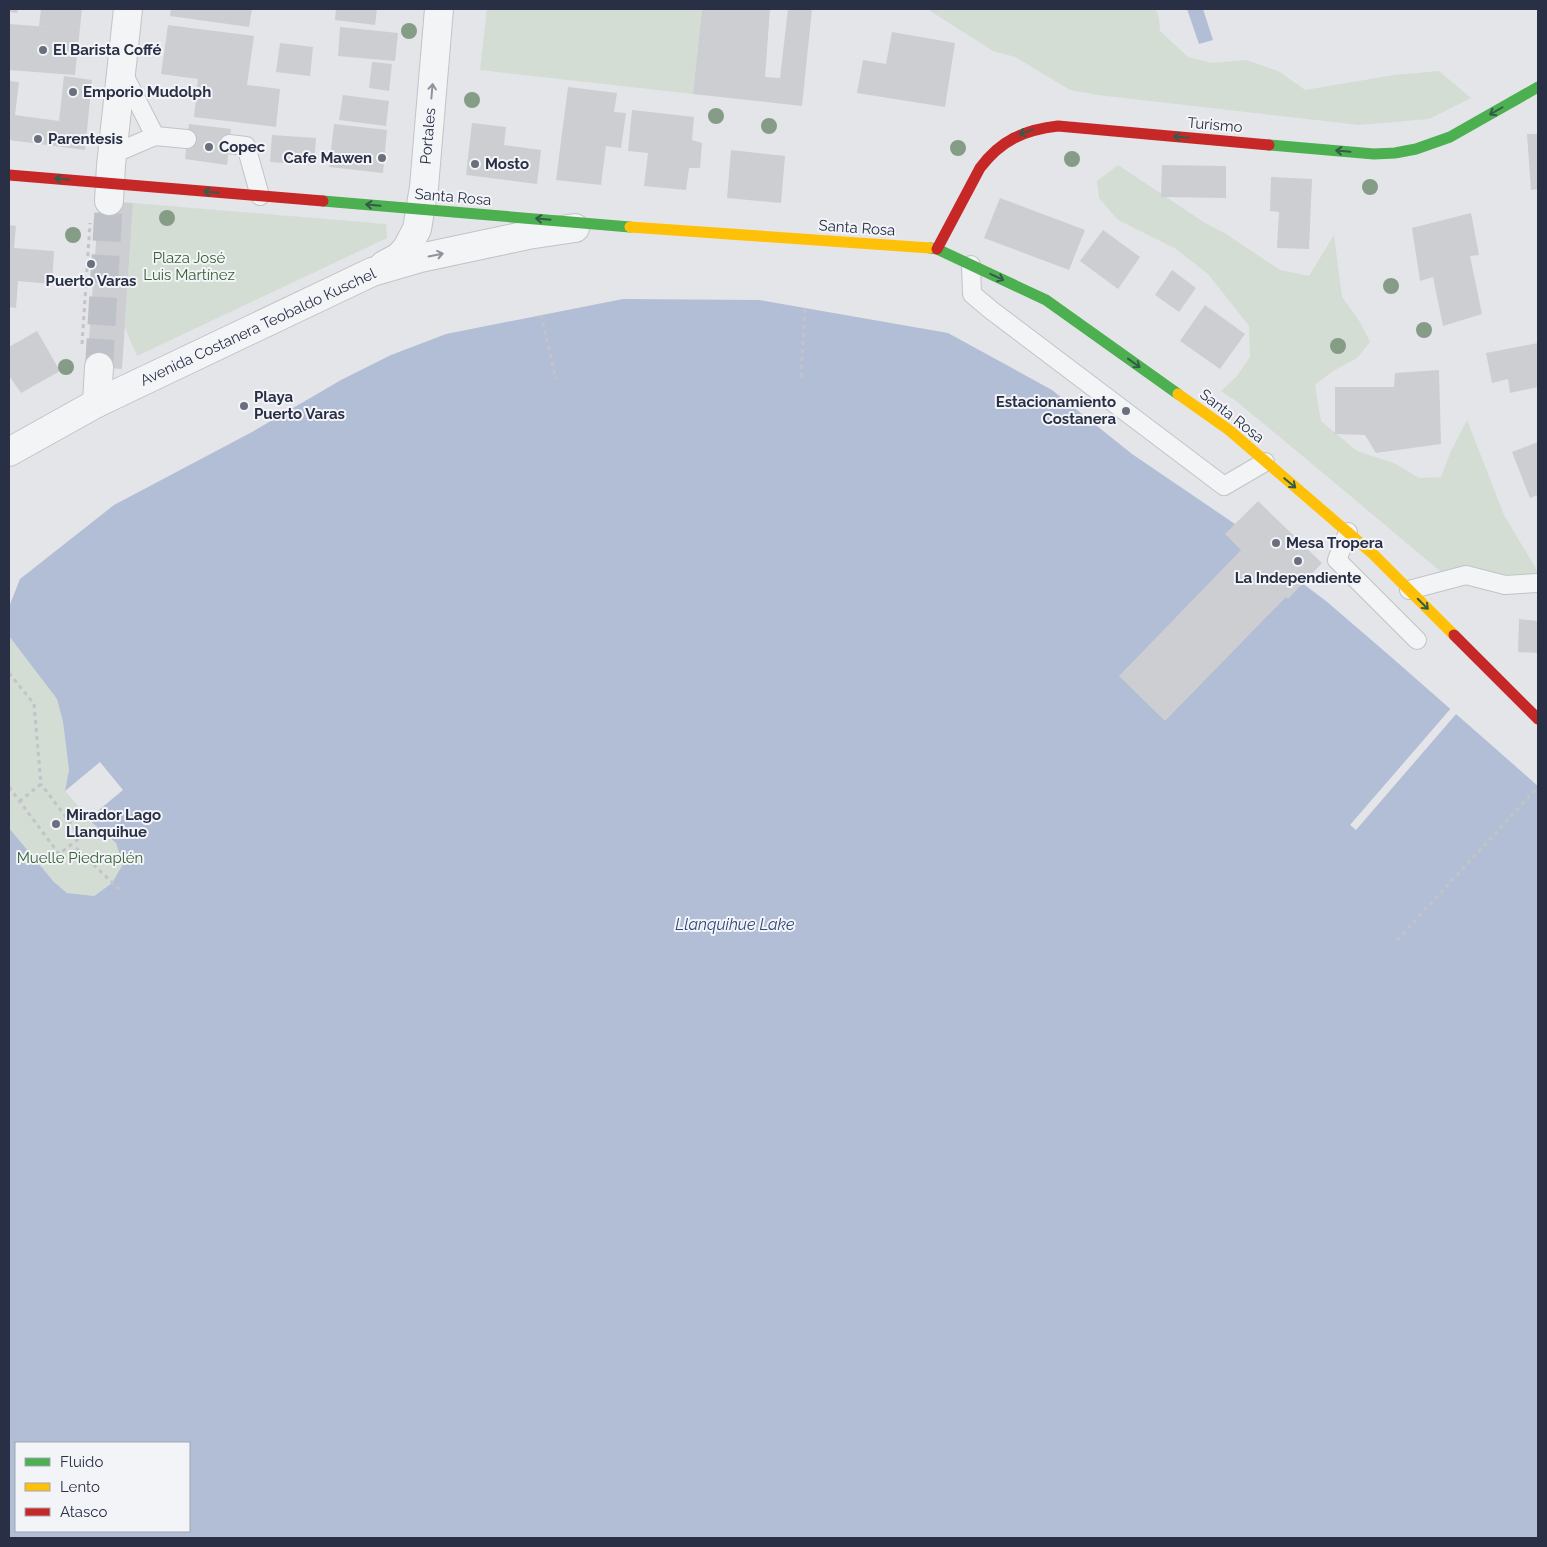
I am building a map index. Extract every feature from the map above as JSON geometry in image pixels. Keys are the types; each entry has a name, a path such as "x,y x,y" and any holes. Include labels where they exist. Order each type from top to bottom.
{"street":[{"path":"104,189 113,154 128,9"},
{"name":"Portales","path":"372,272 399,257 407,248 417,229 421,209 439,9"},
{"name":"Turismo","path":"936,249 979,169 988,157 1012,138 1026,131 1058,126 1374,154 1395,153 1416,149 1450,137 1538,87"},
{"name":"Santa Rosa","path":"9,175 104,189 260,196 609,225 936,249 1046,300 1228,430 1373,554 1538,719"},
{"name":"Avenida Costanera Teobaldo Kuschel","path":"9,452 97,403 372,272 420,258 528,235 609,225"},
{"path":"90,359 97,403"}],"lane":[{"path":"122,71 155,136"},
{"path":"113,154 155,136 187,139"},
{"path":"229,144 246,146 260,196"},
{"path":"971,265 972,294 1224,486 1265,462"},
{"path":"1348,532 1337,560 1417,640"},
{"path":"1409,590 1466,575 1505,585 1538,583"}],"path":[{"path":"90,359 104,189"},
{"path":"801,377 805,308"},
{"path":"542,315 556,379"},
{"path":"9,672 34,704 41,784 81,837 59,854 9,787"},
{"path":"20,801 41,784"},
{"path":"1397,940 1538,787"},
{"path":"76,848 120,890"}],"green space":[{"path":"487,9 702,9 693,94 480,70"},
{"path":"927,9 1156,9 1160,31 1188,57 1212,63 1247,60 1280,72 1305,90 1394,75 1439,71 1471,98 1429,119 1359,125 1098,95 1070,90 1015,57 993,51"},
{"path":"1118,165 1280,270 1309,276 1334,235 1342,297 1360,322 1370,342 1357,358 1333,371 1315,385 1321,421 1357,451 1394,463 1419,478 1441,477 1451,451 1467,420 1504,515 1538,572 1538,580 1446,576 1236,401 1221,391 1236,377 1250,357 1249,326 1208,274 1176,249 1118,220 1099,198 1097,181"},
{"name":"Plaza José Luis Martínez","path":"133,203 386,224 387,238 137,356 125,328"},
{"name":"Muelle Piedraplén","path":"9,636 57,699 63,722 69,770 65,791 88,819 116,843 123,864 112,883 93,896 67,893 54,882 9,828"}],"water":[{"path":"1187,9 1203,9 1213,40 1199,44"},
{"name":"Llanquihue Lake","path":"623,299 759,300 948,333 1052,390 1132,454 1235,524 1390,656 1538,786 1538,1538 9,1538 9,828 54,882 67,893 94,896 112,883 123,864 116,843 88,819 65,791 69,770 63,722 57,699 9,636 9,607 20,579 114,505 252,432 341,380 391,355 446,334"}],"pier":[{"path":"1452,707 1457,713 1356,830 1350,825"},
{"path":"100,762 123,790 88,819 65,791"}],"building":[{"path":"9,9 18,9 17,13 9,12"},
{"name":"El Barista Coffé","path":"41,9 82,9 75,75 9,70 9,24 49,27 39,26"},
{"path":"171,9 252,9 249,27 170,16"},
{"path":"336,9 377,9 375,25 335,20"},
{"path":"702,9 770,9 765,77 780,78 788,9 812,9 802,106 693,94"},
{"path":"168,25 254,36 247,85 280,89 276,127 194,117 198,79 161,74"},
{"path":"340,27 398,33 395,61 338,56"},
{"path":"892,32 955,43 945,107 857,93 863,60 886,64"},
{"path":"280,43 313,47 310,76 276,72"},
{"path":"372,62 392,64 389,91 369,88"},
{"path":"64,76 92,80 85,150 9,140 9,81 19,82 15,115 59,121"},
{"path":"568,87 617,93 614,112 626,113 621,148 606,146 601,185 556,180"},
{"path":"343,95 389,101 386,126 339,120"},
{"path":"632,110 694,117 692,140 702,143 700,168 689,168 686,190 644,186 648,153 628,151"},
{"path":"472,123 506,127 504,145 541,150 537,184 466,175"},
{"path":"189,124 231,129 227,165 185,159"},
{"path":"334,124 387,130 383,173 329,167"},
{"path":"1527,134 1538,134 1538,189 1531,190"},
{"path":"272,135 316,138 314,165 270,162"},
{"path":"731,150 785,156 781,203 727,198"},
{"path":"1162,165 1226,166 1226,198 1161,197"},
{"path":"1271,177 1312,179 1309,249 1277,248 1279,212 1270,211"},
{"path":"1000,198 1085,230 1069,270 984,238"},
{"path":"99,201 133,203 122,369 87,366"},
{"path":"1471,213 1479,255 1470,256 1482,314 1443,326 1433,277 1420,281 1412,228"},
{"path":"9,225 16,226 14,248 54,251 52,284 18,281 16,308 9,307"},
{"path":"1103,230 1140,257 1118,289 1080,261"},
{"path":"1172,270 1196,288 1179,312 1155,295"},
{"path":"1205,305 1245,334 1220,369 1180,341"},
{"path":"37,331 60,371 21,393 9,378 9,347"},
{"path":"1538,343 1538,387 1510,393 1508,379 1492,383 1486,353"},
{"path":"1439,370 1441,444 1376,453 1365,435 1335,434 1335,387 1394,387 1395,373"},
{"path":"1538,442 1538,495 1530,498 1512,452"},
{"path":"1258,501 1322,563 1288,599 1286,597 1165,721 1119,676 1241,550 1225,534"},
{"path":"1519,619 1538,621 1538,653 1518,652"}],"tunnel":[{"path":"99,367 109,201"}],"traffic: fast":[{"path":"1269,145 1374,154 1416,149 1450,137 1538,87"},
{"path":"323,201 630,227"},
{"path":"930,248 937,249 1046,300 1178,394"}],"traffic: slow":[{"path":"630,227 930,248"},
{"path":"1178,394 1229,430 1373,554 1454,635"}],"traffic: jam":[{"path":"937,249 980,168 988,158 1005,143 1034,130 1058,126 1269,145"},
{"path":"9,175 323,201"},
{"path":"1454,635 1538,719"}],"place":[{"name":"El Barista Coffé","path":"43,50"},
{"name":"Emporio Mudolph","path":"73,92"},
{"name":"Parentesis","path":"38,139"},
{"name":"Copec","path":"209,147"},
{"name":"Cafe Mawen","path":"382,158"},
{"name":"Mosto","path":"475,164"},
{"name":"Puerto Varas","path":"91,264"},
{"name":"Playa Puerto Varas","path":"244,406"},
{"name":"Estacionamiento Costanera","path":"1126,411"},
{"name":"Mesa Tropera","path":"1276,543"},
{"name":"La Independiente","path":"1298,561"},
{"name":"Mirador Lago Llanquihue","path":"56,824"}]}
